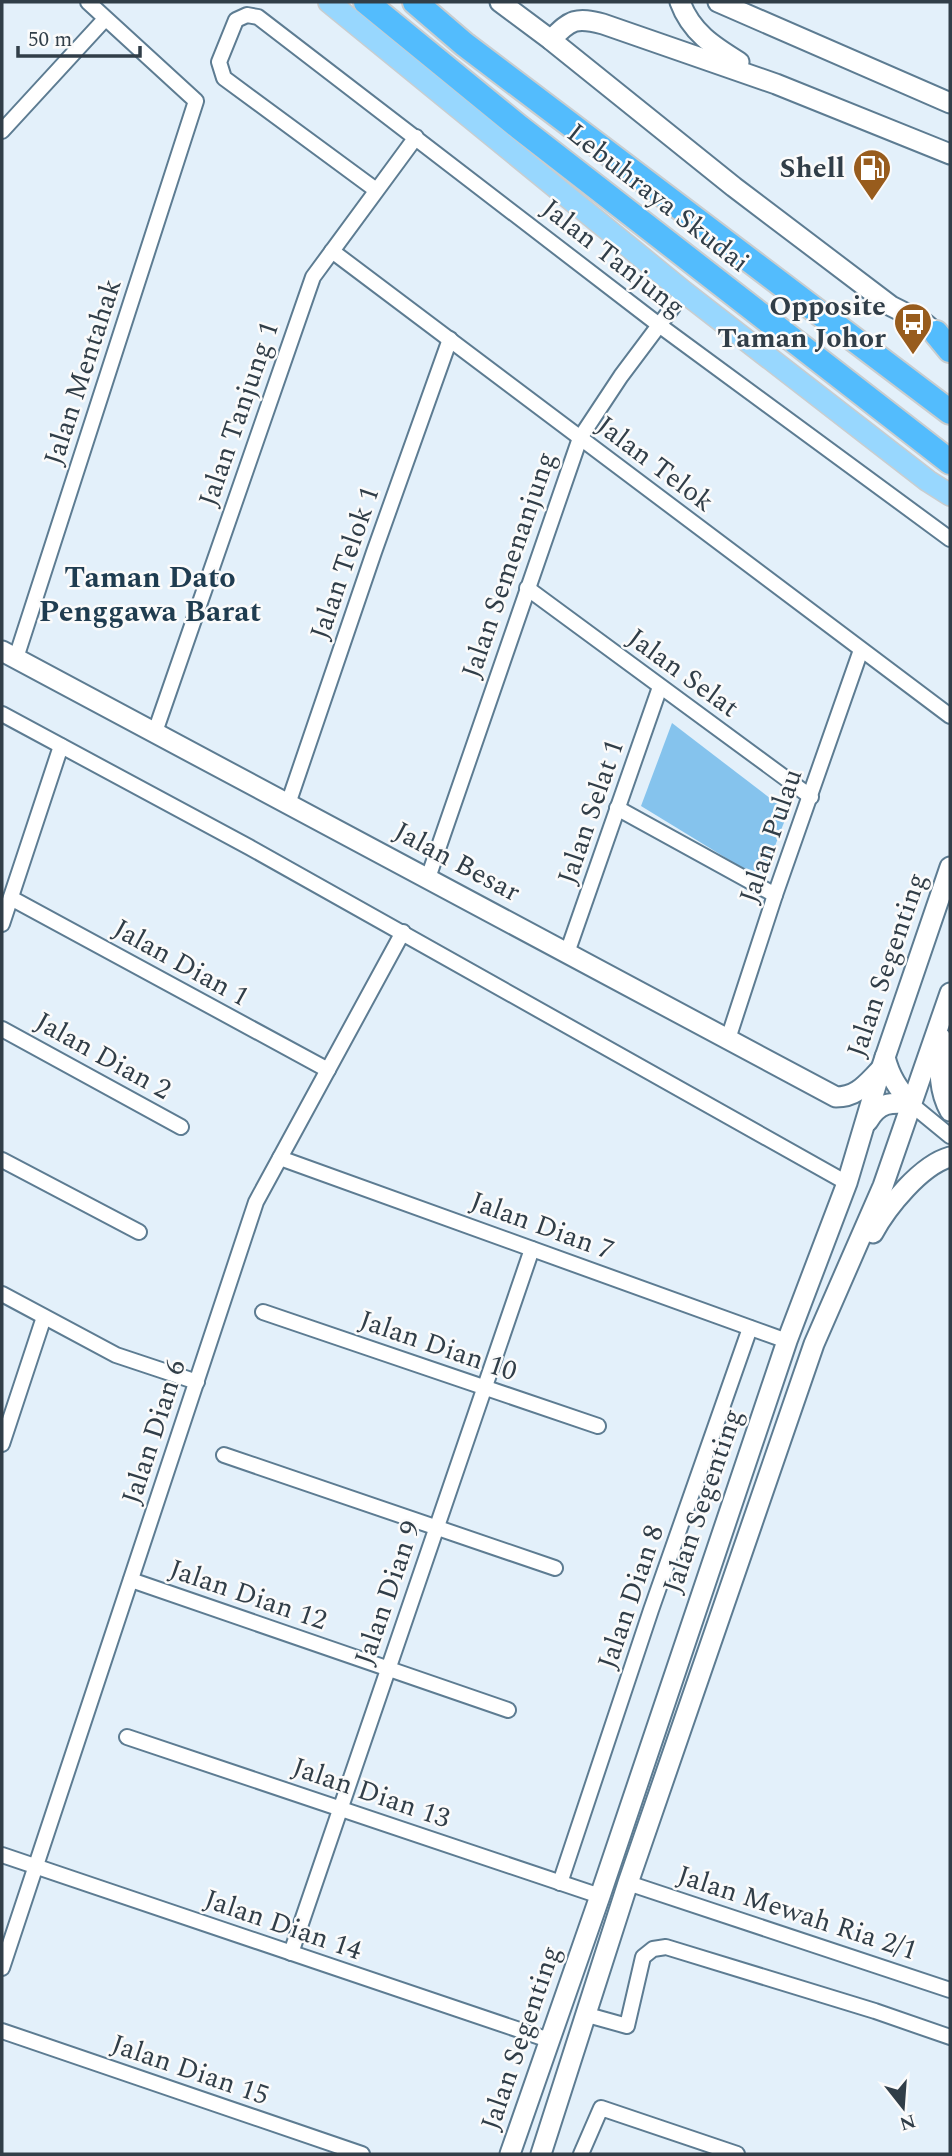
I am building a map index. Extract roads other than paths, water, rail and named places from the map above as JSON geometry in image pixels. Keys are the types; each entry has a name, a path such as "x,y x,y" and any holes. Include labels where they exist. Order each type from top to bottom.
{"highway":[{"name":"Lebuhraya Skudai","path":"366,2 519,127 950,462"},
{"name":"Lebuhraya Skudai","path":"415,2 475,52 950,412"}],"main road":[{"path":"330,2 684,292 928,481 950,495"}],"street":[{"path":"2,131 105,19 88,2"},
{"path":"500,2 734,187 891,306 923,322 946,343"},
{"path":"680,2 693,28 709,44 776,84"},
{"path":"718,2 950,103"},
{"name":"Jalan Tanjung","path":"376,190 224,78 219,62 236,20 247,15 258,17 659,325 950,539"},
{"path":"551,40 564,26 582,18 776,84 950,154"},
{"name":"Jalan Mentahak","path":"9,654 196,101 105,19"},
{"name":"Jalan Tanjung 1","path":"155,732 313,277 416,137"},
{"name":"Jalan Telok","path":"332,251 950,716"},
{"name":"Jalan Semenanjung","path":"428,878 580,438 684,292"},
{"name":"Jalan Telok 1","path":"288,804 378,539 450,339"},
{"name":"Jalan Selat","path":"527,588 811,797"},
{"name":"Jalan Pulau","path":"728,1039 775,895 862,650"},
{"name":"Jalan Besar","path":"9,654 836,1097 857,1093 883,1063"},
{"name":"Jalan Selat 1","path":"567,953 660,687"},
{"path":"2,714 403,932 847,1183"},
{"path":"2,924 61,746"},
{"path":"617,808 775,895"},
{"name":"Jalan Segenting","path":"510,2154 787,1341 847,1183 883,1063 950,867"},
{"path":"932,917 950,886"},
{"name":"Jalan Dian 1","path":"10,898 328,1070"},
{"name":"Jalan Dian 6","path":"2,1968 256,1202 403,932"},
{"name":"Jalan Segenting","path":"541,2154 628,1883 814,1343 883,1186 950,993"},
{"path":"941,1019 940,1082 943,1099 950,1111"},
{"name":"Jalan Dian 2","path":"2,1029 181,1127"},
{"path":"883,1063 895,1085 911,1104 950,1136"},
{"path":"864,1127 881,1105 894,1102 911,1104"},
{"path":"787,1341 812,1324 850,1275 881,1219 897,1199 941,1160 950,1157"},
{"name":"Jalan Dian 7","path":"280,1158 787,1341"},
{"path":"2,1160 139,1232"},
{"name":"Jalan Dian 9","path":"291,1953 532,1249"},
{"path":"2,1294 116,1355 197,1382"},
{"name":"Jalan Dian 10","path":"262,1312 598,1426"},
{"path":"2,1444 44,1317"},
{"name":"Jalan Dian 8","path":"559,1883 750,1328"},
{"path":"224,1455 555,1569"},
{"name":"Jalan Dian 12","path":"131,1580 508,1710"},
{"name":"Jalan Dian 13","path":"127,1737 600,1896"},
{"name":"Jalan Dian 14","path":"2,1855 548,2040"},
{"name":"Jalan Mewah Ria 2/1","path":"628,1883 950,1990"},
{"path":"584,2014 627,2026 643,1957 653,1949 666,1947 875,2011 950,2037"},
{"name":"Jalan Dian 15","path":"2,2031 362,2154"},
{"path":"582,2154 601,2108 737,2154"},
{"path":"310,2154 315,2139"}],"place":[{"name":"Shell","path":"872,202"},
{"name":"Opposite Taman Johor","path":"913,356"}],"district":[{"name":"Taman Dato Penggawa Barat","path":"150,595"}]}
